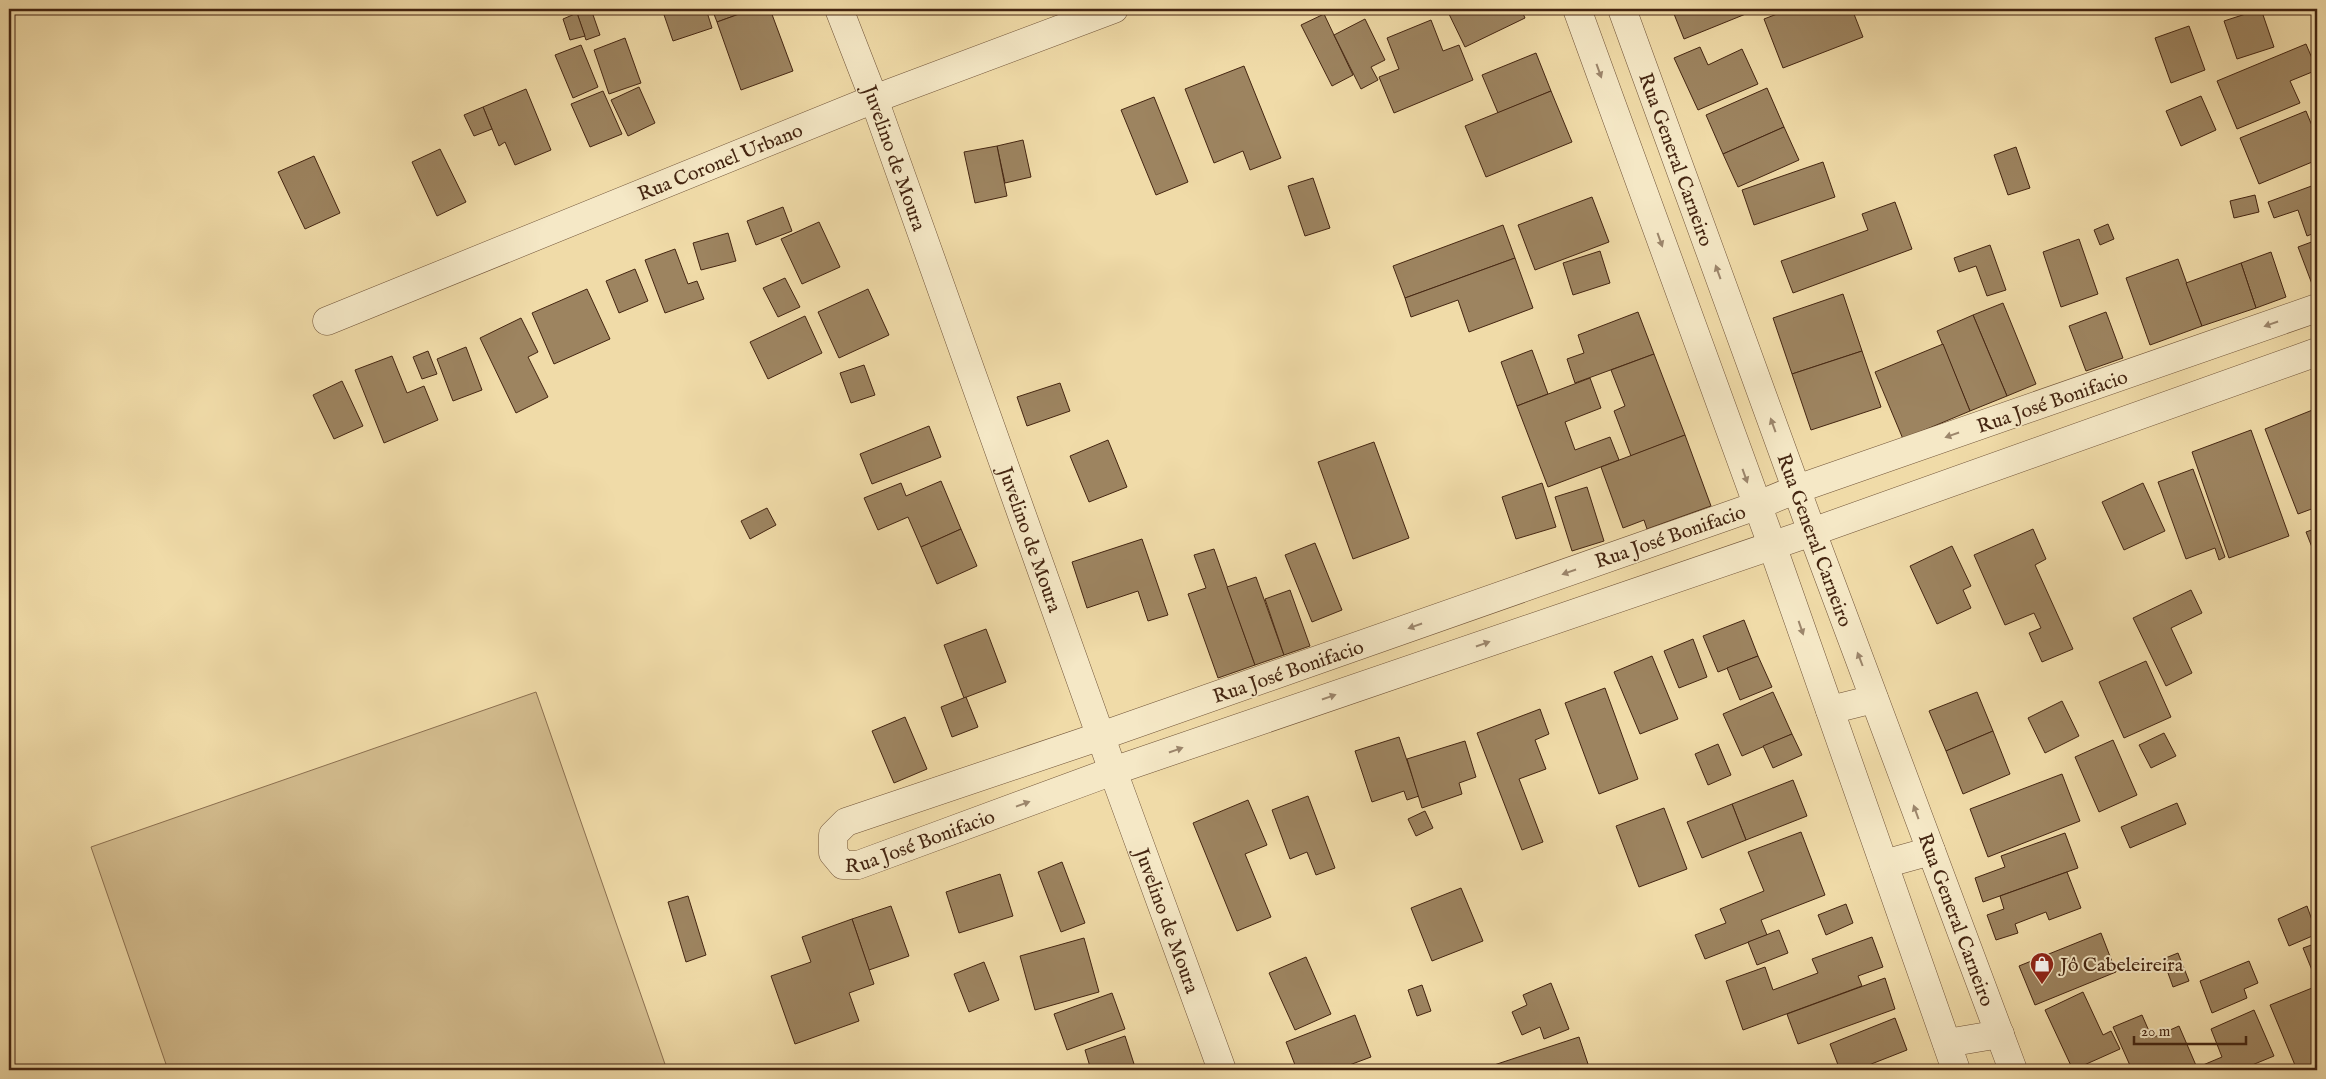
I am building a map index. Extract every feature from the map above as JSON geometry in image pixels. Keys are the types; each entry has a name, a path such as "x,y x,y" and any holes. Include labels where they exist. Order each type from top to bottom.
{"street":[{"name":"Juvelino de Moura","path":"839,9 874,98 1113,772 1222,1070"},
{"name":"Rua Coronel Urbano","path":"327,321 874,98 1114,9"},
{"path":"1577,9 1756,506 1772,545 1956,1070"},
{"path":"1587,36 1625,18"},
{"name":"Rua General Carneiro","path":"1625,18 1812,532 2013,1070"},
{"path":"1651,215 1694,205"},
{"name":"Rua José Bonifacio","path":"2317,308 1797,489 1756,506 1101,736 846,822 833,835 833,853 843,865 858,865 1113,772 1812,532 2317,352"},
{"path":"1711,382 1753,370"},
{"path":"1830,710 1874,699"},
{"path":"1884,864 1931,851"},
{"path":"1947,1043 2000,1034"}],"shaded area":[{"path":"536,692 667,1070 168,1070 91,847"}],"building":[{"path":"591,9 600,35 586,40 577,13"},
{"path":"662,9 706,9 712,28 673,41"},
{"path":"712,9 753,9 717,22"},
{"path":"753,9 770,9 793,71 741,90 717,22"},
{"path":"1456,9 1521,9 1525,18 1465,47 1448,12"},
{"path":"1672,9 1758,9 1684,39"},
{"path":"1790,9 1852,9 1863,37 1783,68 1764,19"},
{"path":"2261,9 2274,47 2237,59 2224,21"},
{"path":"577,13 585,36 570,40 563,19"},
{"path":"1324,14 1353,75 1332,86 1301,25"},
{"path":"1365,19 1385,60 1371,67 1378,80 1361,89 1334,35"},
{"path":"1431,20 1443,51 1459,45 1473,80 1394,113 1379,77 1399,69 1387,38"},
{"path":"2189,26 2205,70 2171,83 2155,38"},
{"path":"625,38 641,83 609,94 594,50"},
{"path":"2306,44 2317,70 2290,81 2300,103 2237,129 2217,81"},
{"path":"581,45 598,87 573,98 555,55"},
{"path":"1700,47 1708,65 1742,49 1758,84 1698,110 1674,58"},
{"path":"1536,53 1551,91 1498,113 1482,75"},
{"path":"1244,66 1281,158 1250,170 1243,151 1214,163 1185,89"},
{"path":"639,87 655,123 628,136 611,100"},
{"path":"1767,88 1784,127 1723,154 1706,115"},
{"path":"526,89 551,150 515,165 505,142 499,146 483,107"},
{"path":"603,91 622,134 590,147 571,104"},
{"path":"1551,91 1572,142 1486,177 1465,126"},
{"path":"2201,96 2216,130 2181,146 2166,111"},
{"path":"1154,97 1188,182 1156,195 1121,110"},
{"path":"483,107 492,129 474,136 464,115"},
{"path":"2306,111 2317,138 2317,160 2259,184 2240,138"},
{"path":"1784,127 1799,160 1738,187 1723,154"},
{"path":"1023,140 1031,177 1005,183 997,146"},
{"path":"997,146 1007,196 975,203 964,152"},
{"path":"2016,147 2030,188 2008,195 1994,155"},
{"path":"440,149 466,202 437,216 412,162"},
{"path":"314,156 340,213 305,229 278,172"},
{"path":"1823,162 1835,197 1754,225 1742,190"},
{"path":"1313,178 1330,228 1305,236 1288,186"},
{"path":"2317,184 2317,232 2307,236 2298,210 2274,218 2268,202"},
{"path":"2255,195 2259,212 2234,218 2230,201"},
{"path":"1592,197 1609,242 1535,270 1518,225"},
{"path":"1895,202 1912,249 1793,293 1781,261 1868,230 1862,214"},
{"path":"783,207 792,231 756,245 747,221"},
{"path":"819,222 840,267 802,284 781,239"},
{"path":"2108,224 2114,239 2100,245 2094,230"},
{"path":"1503,225 1515,258 1405,298 1393,266"},
{"path":"728,233 736,261 701,270 693,243"},
{"path":"2079,239 2098,294 2061,307 2043,252"},
{"path":"2317,240 2317,282 2312,284 2298,247"},
{"path":"1990,245 2006,290 1987,296 1976,266 1959,272 1954,258"},
{"path":"675,249 688,284 697,281 704,299 665,313 645,260"},
{"path":"1600,251 1610,283 1573,295 1563,263"},
{"path":"2271,252 2286,297 2256,308 2241,263"},
{"path":"1515,258 1533,308 1469,332 1458,300 1411,317 1405,298"},
{"path":"2178,259 2202,326 2150,345 2126,278"},
{"path":"2241,263 2256,308 2202,326 2186,283"},
{"path":"635,269 648,301 619,313 606,281"},
{"path":"785,278 800,307 778,317 763,288"},
{"path":"587,289 610,339 554,364 532,313"},
{"path":"868,289 889,335 839,358 818,312"},
{"path":"1843,294 1862,351 1792,374 1773,318"},
{"path":"2003,303 2036,384 2007,396 1973,315"},
{"path":"1638,312 1654,354 1575,383 1567,359 1584,353 1578,335"},
{"path":"2106,312 2123,358 2086,371 2069,326"},
{"path":"1973,315 2007,396 1970,411 1937,331"},
{"path":"805,316 822,353 768,379 750,342"},
{"path":"521,318 538,352 528,357 548,397 516,413 480,338"},
{"path":"1943,344 1970,411 1903,439 1875,372"},
{"path":"466,347 482,390 453,401 437,359"},
{"path":"1532,350 1548,394 1517,406 1501,362"},
{"path":"428,351 437,374 422,379 413,357"},
{"path":"1862,351 1881,407 1811,430 1792,374"},
{"path":"1654,354 1685,435 1631,456 1614,411 1625,406 1611,370"},
{"path":"392,356 407,393 424,386 438,420 384,443 355,370"},
{"path":"864,365 875,395 851,403 840,373"},
{"path":"1590,378 1601,408 1565,422 1575,450 1610,437 1619,460 1548,487 1517,406"},
{"path":"342,381 363,426 334,439 313,395"},
{"path":"1060,383 1070,411 1027,426 1017,397"},
{"path":"2315,409 2317,414 2317,507 2298,514 2265,429"},
{"path":"929,426 941,457 872,484 860,454"},
{"path":"2251,430 2289,536 2229,558 2192,452"},
{"path":"1685,435 1711,506 1647,529 1644,520 1623,528 1601,467"},
{"path":"1108,440 1127,487 1089,502 1070,456"},
{"path":"1374,442 1409,538 1353,559 1318,462"},
{"path":"2193,469 2225,557 2219,560 2215,548 2186,559 2158,482"},
{"path":"941,481 961,529 921,547 908,517 878,530 864,498 901,483 906,496"},
{"path":"1542,483 1556,527 1516,539 1502,497"},
{"path":"2143,483 2165,531 2124,550 2102,502"},
{"path":"1587,487 1604,541 1572,551 1555,497"},
{"path":"767,508 776,525 750,539 741,521"},
{"path":"2317,528 2317,560 2306,532"},
{"path":"961,529 977,566 937,584 921,547"},
{"path":"2033,529 2046,559 2035,565 2073,649 2042,662 2029,633 2041,628 2034,613 2005,625 1974,555"},
{"path":"1142,539 1168,615 1148,621 1138,591 1087,608 1072,562"},
{"path":"1315,543 1342,610 1312,622 1285,555"},
{"path":"1952,546 1971,586 1963,590 1971,608 1937,624 1910,566"},
{"path":"1214,549 1255,665 1218,678 1188,594 1206,588 1194,555"},
{"path":"1256,577 1284,655 1255,665 1227,587"},
{"path":"1290,590 1310,646 1284,655 1265,599"},
{"path":"2191,590 2202,613 2171,628 2192,673 2166,686 2133,618"},
{"path":"1744,620 1758,656 1718,672 1703,636"},
{"path":"986,629 1006,682 964,698 944,645"},
{"path":"1693,639 1707,677 1679,688 1664,651"},
{"path":"1652,656 1678,719 1640,734 1614,672"},
{"path":"1758,656 1772,687 1740,700 1727,668"},
{"path":"2146,661 2171,717 2124,738 2099,682"},
{"path":"1605,688 1638,779 1599,794 1565,703"},
{"path":"1773,692 1792,734 1742,756 1723,714"},
{"path":"1977,692 1993,731 1946,751 1929,711"},
{"path":"966,697 978,727 952,737 941,707"},
{"path":"2062,701 2079,736 2045,753 2028,718"},
{"path":"1540,709 1549,734 1535,740 1546,769 1519,779 1543,842 1522,850 1477,733"},
{"path":"905,717 927,769 894,783 872,731"},
{"path":"1993,731 2010,774 1963,794 1946,751"},
{"path":"2164,733 2176,756 2151,768 2139,745"},
{"path":"1792,734 1802,755 1773,768 1763,746"},
{"path":"1399,737 1419,796 1407,800 1404,791 1372,802 1355,751"},
{"path":"2113,740 2137,795 2099,812 2075,757"},
{"path":"1465,741 1476,777 1459,783 1462,794 1422,808 1407,759"},
{"path":"1718,744 1731,775 1708,785 1695,754"},
{"path":"2062,774 2080,821 1988,857 1970,809"},
{"path":"1793,780 1807,816 1746,840 1732,804"},
{"path":"1308,796 1335,868 1316,875 1307,852 1290,859 1272,810"},
{"path":"1248,800 1267,845 1245,854 1271,917 1237,931 1193,823"},
{"path":"2177,803 2186,824 2130,848 2121,827"},
{"path":"1732,804 1746,840 1702,858 1687,822"},
{"path":"1664,808 1687,869 1639,887 1616,826"},
{"path":"1425,811 1433,828 1416,836 1408,819"},
{"path":"1801,832 1825,895 1761,920 1767,935 1705,959 1695,935 1726,923 1720,909 1764,891 1748,852"},
{"path":"2065,833 2078,868 1983,902 1975,878 2005,867 2001,856"},
{"path":"1062,862 1085,923 1061,932 1038,872"},
{"path":"2067,872 2081,908 2049,920 2046,912 2015,924 2018,933 1996,940 1987,915 2004,909 2000,896"},
{"path":"1000,874 1013,916 959,933 946,892"},
{"path":"1461,888 1483,941 1432,961 1411,908"},
{"path":"688,896 706,955 686,962 668,902"},
{"path":"1846,904 1853,923 1826,935 1818,915"},
{"path":"891,906 909,956 869,970 852,919"},
{"path":"2307,906 2317,934 2289,946 2278,919"},
{"path":"852,919 874,984 849,993 859,1021 795,1044 771,976 811,962 802,937"},
{"path":"1779,930 1788,953 1757,965 1748,942"},
{"path":"2101,933 2116,972 2035,1005 2019,966"},
{"path":"1872,937 1883,967 1858,976 1862,986 1743,1030 1726,981 1765,967 1773,990 1818,973 1812,959"},
{"path":"1084,938 1099,992 1035,1010 1020,956"},
{"path":"2317,943 2317,979 2316,980 2303,948"},
{"path":"2178,953 2189,981 2173,987 2163,959"},
{"path":"1306,957 1331,1014 1295,1030 1269,973"},
{"path":"2249,961 2258,983 2244,989 2247,998 2212,1013 2200,981"},
{"path":"984,962 999,1000 969,1012 954,974"},
{"path":"1885,978 1895,1009 1798,1044 1787,1014"},
{"path":"1551,983 1569,1029 1544,1039 1540,1027 1522,1035 1512,1012 1527,1005 1523,995"},
{"path":"1422,985 1431,1011 1417,1016 1408,990"},
{"path":"2317,986 2317,1066 2306,1070 2297,1070 2270,1005"},
{"path":"2083,992 2103,1035 2111,1031 2120,1049 2073,1070 2045,1010"},
{"path":"1112,993 1125,1029 1067,1050 1054,1014"},
{"path":"2254,1010 2274,1056 2240,1070 2205,1070 2203,1065 2222,1057 2211,1029"},
{"path":"1355,1015 1371,1057 1336,1070 1297,1070 1286,1042"},
{"path":"2142,1015 2152,1038 2179,1026 2198,1070 2132,1070 2113,1027"},
{"path":"1895,1018 1907,1050 1856,1070 1840,1070 1830,1044"},
{"path":"1125,1036 1135,1067 1126,1070 1091,1070 1085,1050"},
{"path":"1579,1037 1590,1070 1486,1070 1485,1068"}],"place":[{"name":"Jô Cabeleireira","path":"2042,985"}]}
